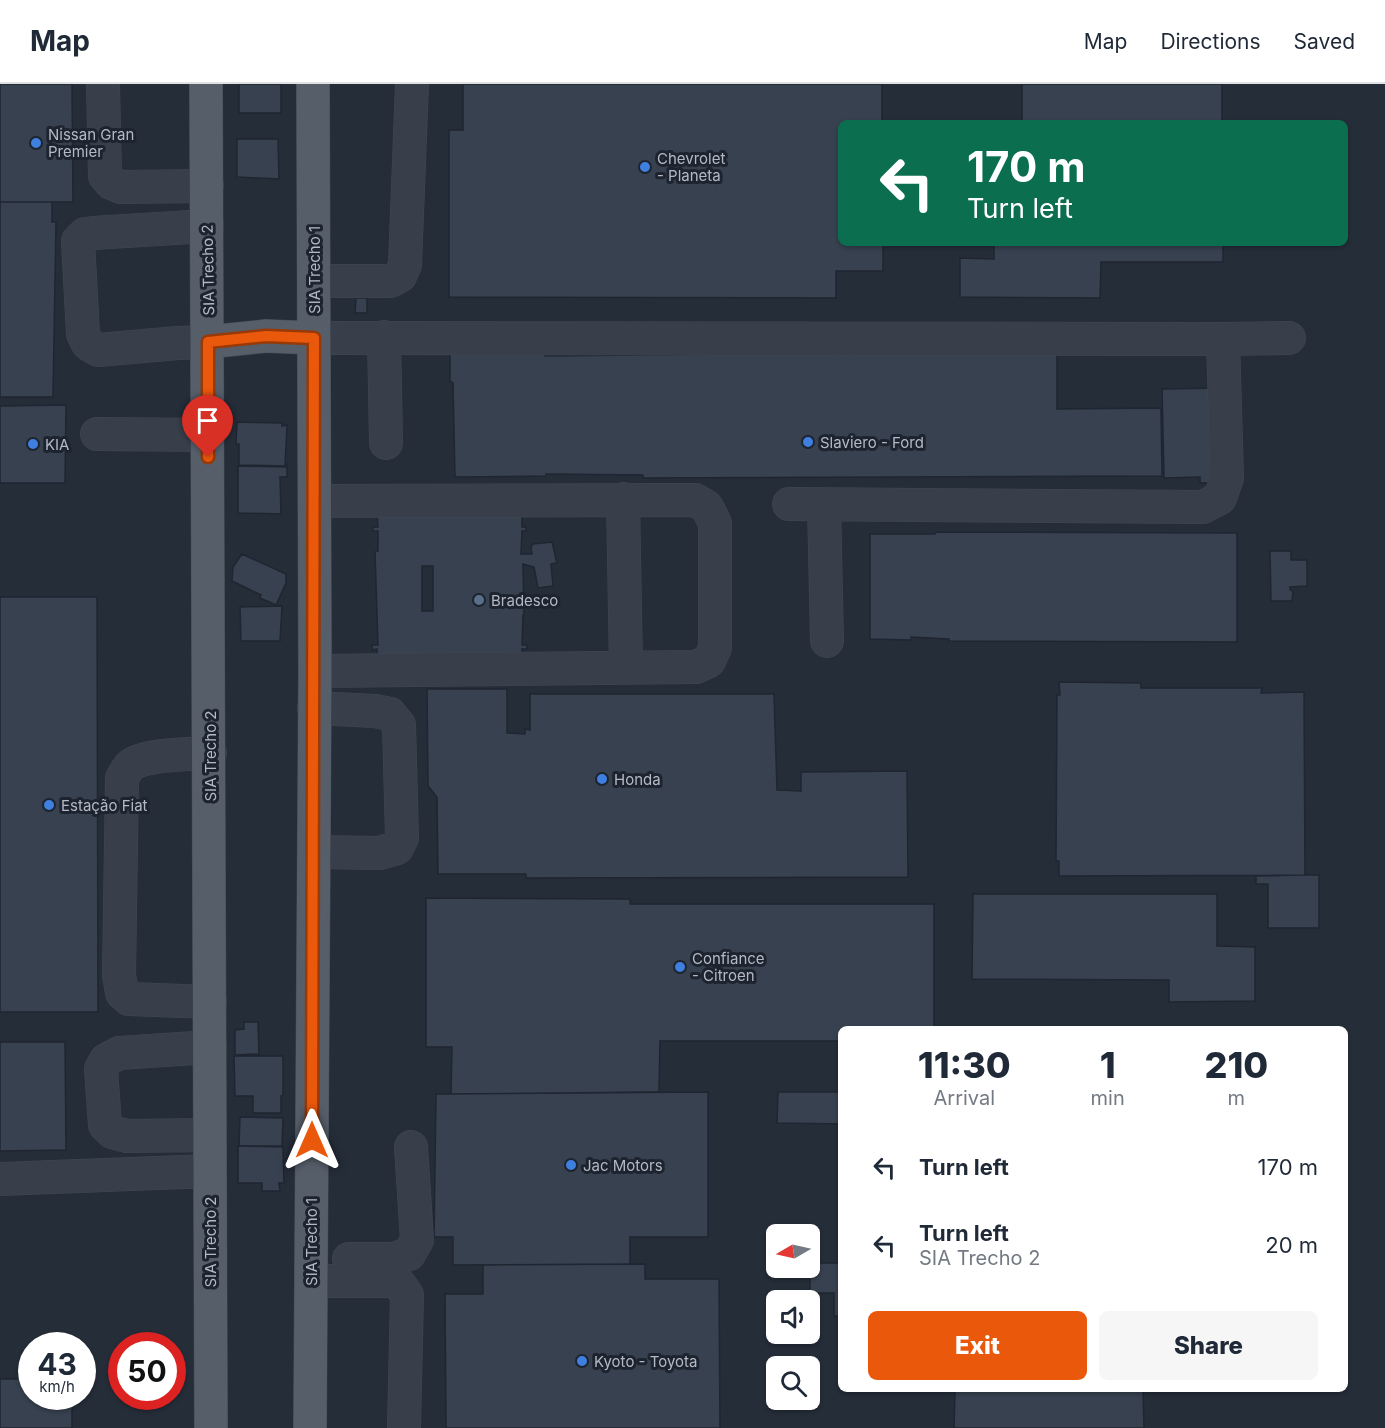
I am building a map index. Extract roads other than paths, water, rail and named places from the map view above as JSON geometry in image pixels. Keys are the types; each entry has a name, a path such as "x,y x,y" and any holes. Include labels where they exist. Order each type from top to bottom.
{"main road":[{"name":"SIA Trecho 2","path":"206,84 211,1428"},
{"name":"SIA Trecho 1","path":"310,1428 315,671 313,84"},
{"path":"208,342 266,336 314,338"}],"lane":[{"path":"103,84 105,176 111,183 121,187 207,186"},
{"path":"315,281 391,281 400,276 405,265 412,84"},
{"path":"207,226 93,233 85,234 78,241 83,334 88,344 98,350 208,342"},
{"path":"384,337 386,443"},
{"path":"314,338 1289,338"},
{"path":"789,504 1203,507 1220,498 1227,478 1223,339"},
{"path":"96,434 208,435"},
{"path":"623,499 626,668"},
{"path":"315,501 695,500 707,507 715,523 715,648 709,661 696,667 315,671"},
{"path":"824,504 827,641"},
{"path":"314,708 375,711 390,714 399,725 402,838 397,848 379,853 314,852"},
{"path":"210,753 167,755 143,761 130,765 122,778 119,975 122,993 129,999 210,1002"},
{"path":"210,1047 119,1053 106,1060 101,1069 105,1125 112,1132 127,1136 210,1135"},
{"path":"311,1270 394,1259 409,1254 417,1240 411,1147"},
{"path":"0,1179 210,1171"},
{"path":"311,1270 390,1281 400,1286 407,1295 404,1428"}],"place":[{"name":"Nissan Gran Premier","path":"36,143"},
{"name":"Chevrolet - Planeta","path":"645,167"},
{"name":"Slaviero - Ford","path":"808,442"},
{"name":"KIA","path":"33,444"},
{"name":"Bradesco","path":"479,600"},
{"name":"Honda","path":"602,779"},
{"name":"Estação Fiat","path":"49,805"},
{"name":"Confiance - Citroen","path":"680,967"},
{"name":"Jac Motors","path":"571,1165"},
{"name":"Kyoto - Toyota","path":"582,1361"}]}
